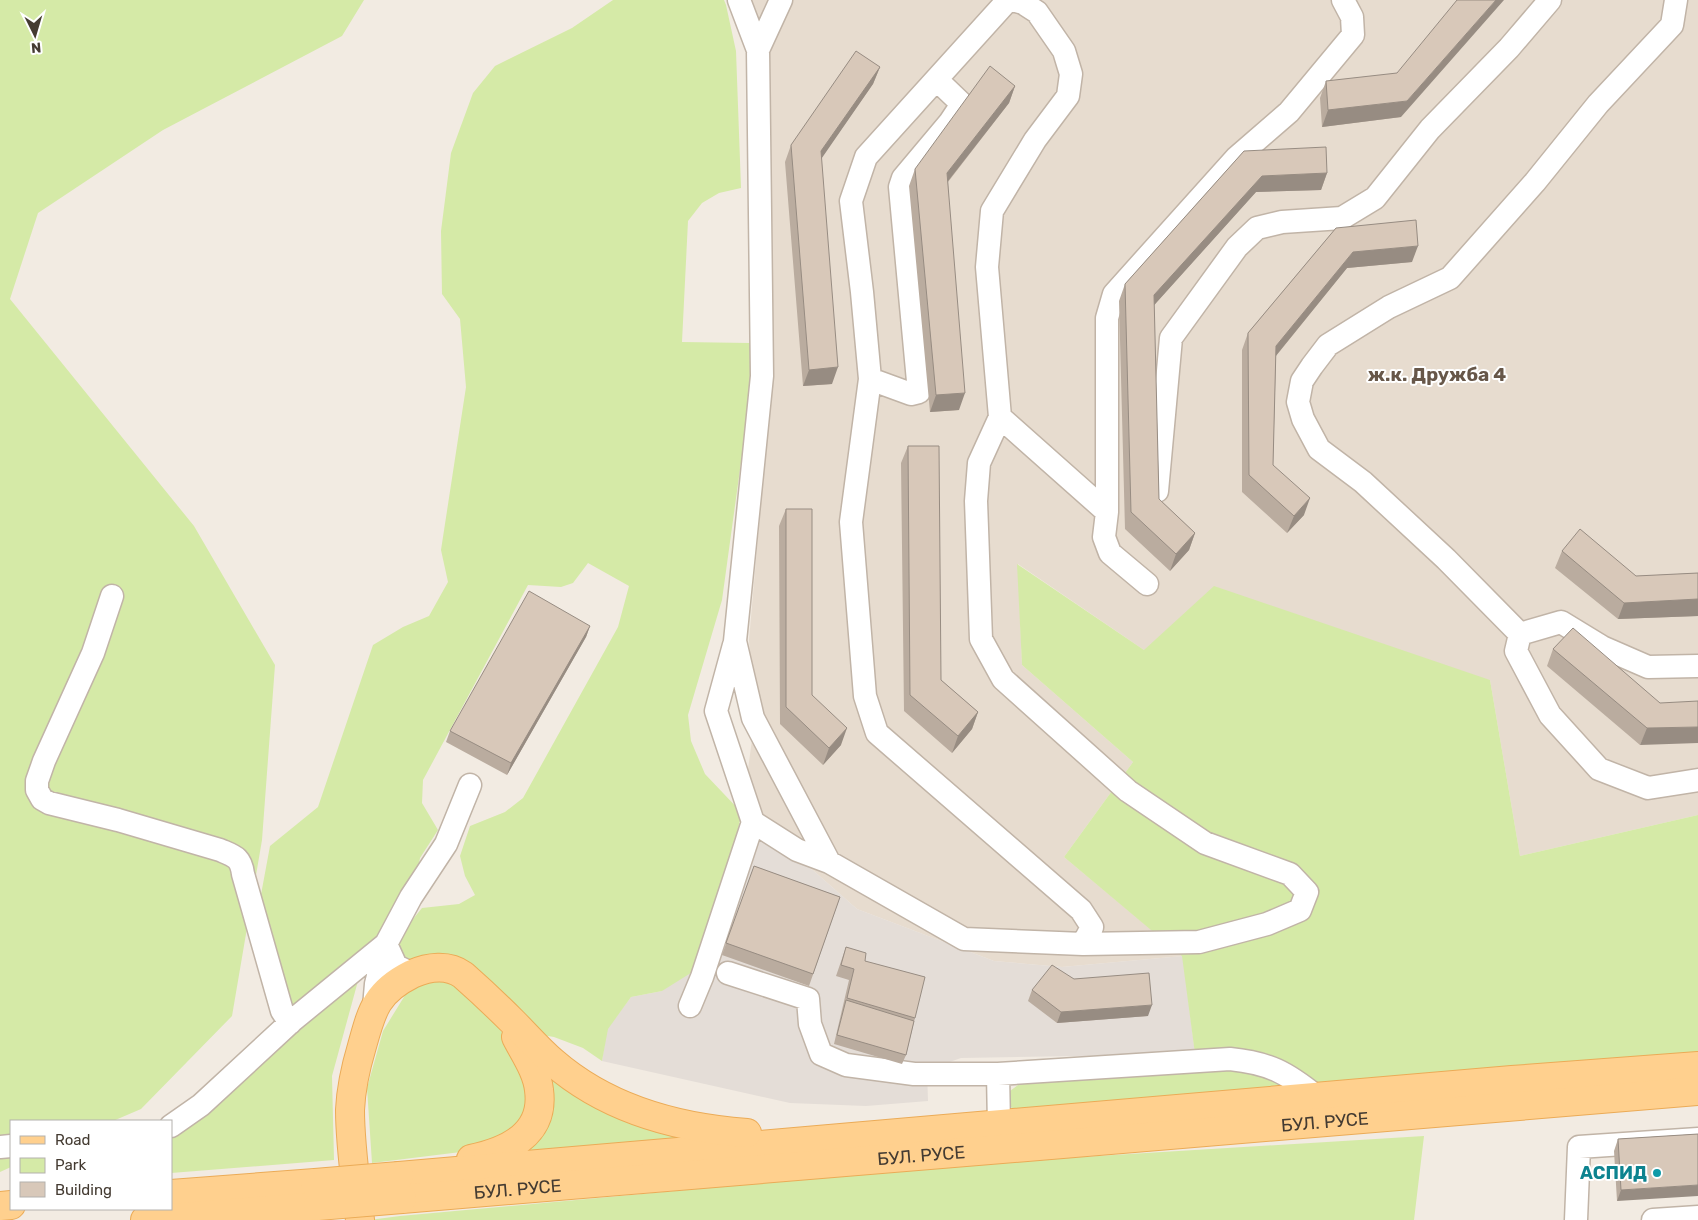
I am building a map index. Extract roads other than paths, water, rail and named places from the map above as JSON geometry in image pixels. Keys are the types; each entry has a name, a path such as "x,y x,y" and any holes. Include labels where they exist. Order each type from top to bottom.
{"main road":[{"path":"360,1220 350,1108 356,1070 374,1007 391,988 413,974 426,969 456,970 500,1009 553,1062 592,1091 633,1111 685,1125 717,1131 833,1138"},
{"path":"401,1187 512,1145 524,1137 531,1126 537,1115 540,1089 528,1059 500,1009"},
{"name":"БУЛ. РУСЕ","path":"145,1220 316,1195 833,1138 1698,1066"},
{"name":"БУЛ. РУСЕ","path":"401,1187 1698,1091"},
{"name":"БУЛ. РУСЕ","path":"172,1194 316,1195"},
{"path":"220,1220 316,1195"}],"street":[{"path":"684,1000 702,977 753,822 716,710 735,641 762,376 758,50 739,0"},
{"path":"758,50 781,0"},
{"path":"1008,0 866,157 852,201 870,379 851,522 865,696 877,733 1081,910 1092,927 1083,944"},
{"path":"753,822 797,850 829,862 964,939 1083,944 1199,942 1267,924 1300,910 1308,892 1290,874 1205,843 1128,791 1003,679 981,639 976,501 979,463 1000,417 987,267 992,211 1035,140 1068,96 1071,74 1064,51 1037,12 1023,3 1012,0"},
{"path":"1147,584 1110,553 1104,537 1107,512 1107,318 1114,294 1236,158 1290,112 1353,35 1352,17 1343,0"},
{"path":"1158,491 1171,338 1237,247 1257,228 1282,222 1342,218 1375,198 1430,129 1509,48 1550,0"},
{"path":"1520,634 1446,559 1370,489 1320,450 1303,419 1298,402 1302,381 1328,345 1389,307 1450,278 1535,182 1598,104 1672,25 1676,0"},
{"path":"870,379 911,394 919,392 900,187 903,178 950,122 962,104 937,80"},
{"path":"1000,417 1107,512"},
{"path":"112,596 93,653 44,761 37,781 37,790 42,799 49,804 118,820 220,850 235,857 242,864 242,874 282,1011 290,1023"},
{"path":"1520,634 1561,622 1602,647 1648,667 1698,666"},
{"path":"1520,634 1516,651 1550,715 1599,769 1648,788 1698,780"},
{"path":"735,641 753,718 829,862"},
{"path":"374,1007 376,984 386,944 411,897 446,844 470,785"},
{"path":"172,1125 200,1105 290,1023 386,944"},
{"path":"386,944 396,966 413,974"},
{"path":"728,973 808,999 810,1024 821,1054 846,1066 914,1074 998,1074 1230,1059 1254,1062 1283,1072 1317,1097"},
{"path":"998,1074 999,1125"},
{"path":"1576,1220 1580,1147 1698,1139"},
{"path":"1653,1220 1698,1217"}],"place":[{"name":"АСПИД","path":"1657,1173"}],"district":[{"name":"ж.к. Дружба 4","path":"1437,374"}]}
